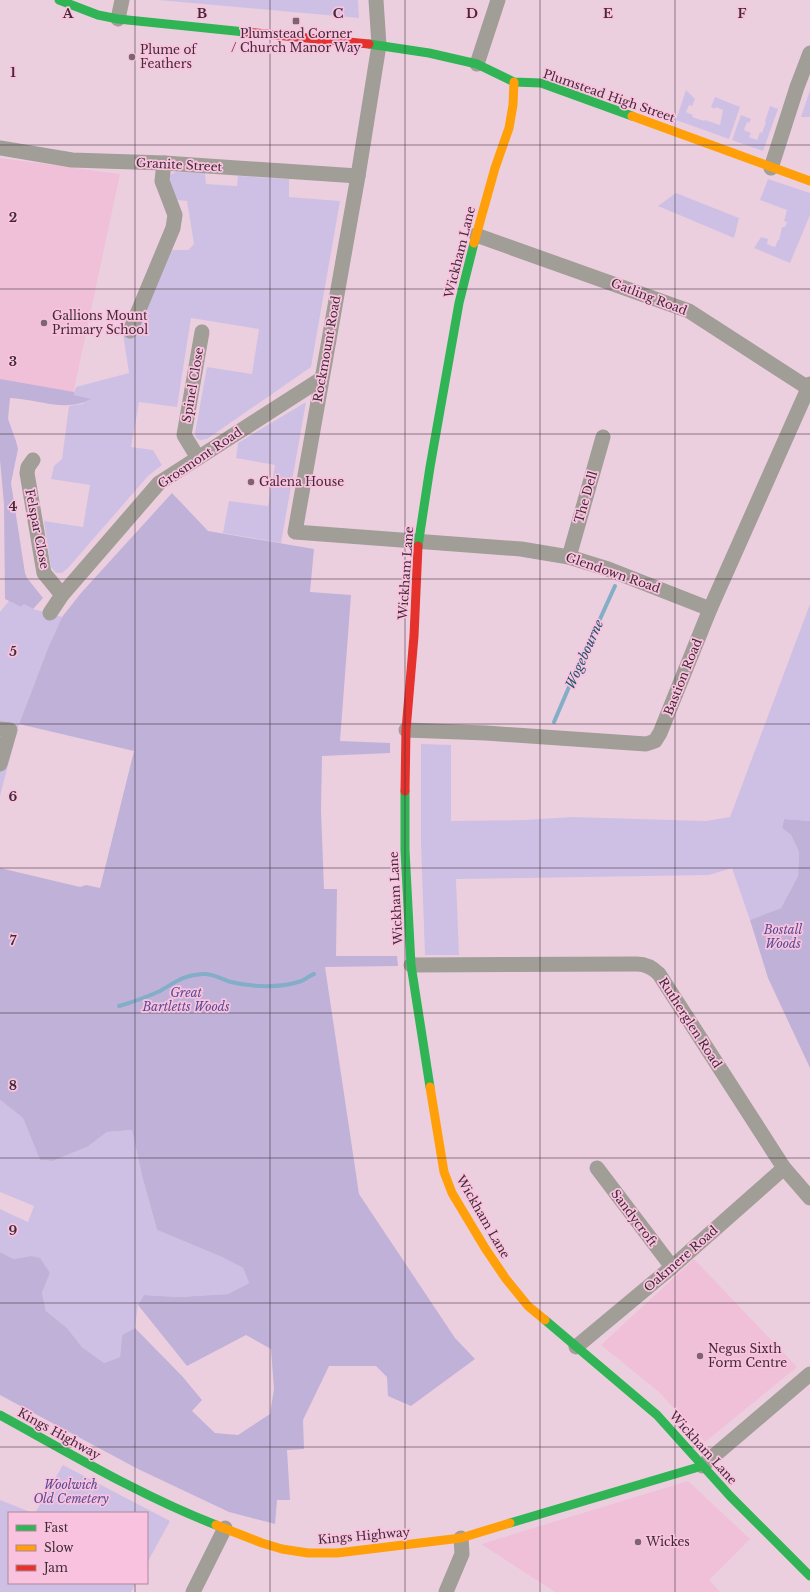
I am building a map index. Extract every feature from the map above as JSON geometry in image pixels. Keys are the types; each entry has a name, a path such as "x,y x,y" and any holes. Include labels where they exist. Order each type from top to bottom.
{"main road":[{"name":"Plumstead High Street","path":"59,0 98,15 118,19 379,45 429,53 477,64 514,82 541,83 810,181"},
{"name":"Wickham Lane","path":"514,82 513,105 509,128 495,168 459,303 418,541 414,636 406,730 406,850 411,965 444,1172 452,1193 485,1248 528,1306 657,1415 702,1466 810,1576"},
{"name":"Kings Highway","path":"0,1415 130,1486 180,1511 282,1549 308,1552 337,1553 461,1538 702,1466"}],"street":[{"path":"118,19 122,0"},
{"name":"Rockmount Road","path":"376,0 379,45 358,176 295,532 418,541"},
{"path":"477,64 498,0"},
{"path":"771,168 797,87 810,53"},
{"name":"Granite Street","path":"0,148 72,160 164,163 358,176"},
{"path":"130,331 173,228 175,215 162,181 164,163"},
{"name":"Gatling Road","path":"476,235 689,311 809,386"},
{"name":"Spinel Close","path":"198,458 184,435 202,332"},
{"name":"Grosmont Road","path":"50,613 62,595 159,483 321,379"},
{"name":"Bastion Road","path":"406,730 486,733 646,744 656,741 710,609 809,386"},
{"name":"The Dell","path":"569,557 602,437"},
{"name":"Felspar Close","path":"33,460 28,467 27,473 44,572 62,595"},
{"name":"Glendown Road","path":"418,541 521,549 569,557 608,569 710,609"},
{"path":"0,729 10,730 0,764"},
{"name":"Rutherglen Road","path":"411,965 643,964 655,970 784,1168 810,1198"},
{"name":"Sandycroft","path":"597,1168 672,1268"},
{"name":"Oakmere Road","path":"576,1347 672,1268 784,1168"},
{"path":"702,1466 810,1374"},
{"path":"193,1592 224,1528"},
{"path":"447,1592 462,1554 461,1538"}],"shaded area":[{"name":"Gallions Mount Primary School","path":"0,158 120,174 73,394 0,387"},
{"name":"Negus Sixth Form Centre","path":"694,1259 797,1367 705,1442 659,1392 601,1345"},
{"path":"688,1481 750,1539 709,1580 720,1592 555,1592 481,1544"}],"green space":[{"path":"158,0 358,0 359,18"},
{"path":"686,90 695,99 692,106 689,105 686,112 693,115 692,117 704,121 705,120 720,125 723,110 716,107 715,109 711,107 715,97 740,107 729,139 676,120"},
{"path":"810,90 810,117 801,117"},
{"path":"770,106 778,109 763,151 732,140 741,115 751,119 749,123 747,122 744,130 751,133 749,137 757,140 760,132 762,133"},
{"path":"175,172 205,173 206,184 237,186 238,176 289,179 289,197 340,201 311,367 207,439 200,440 196,438 195,433 207,367 252,374 259,329 191,318 177,407 139,402 131,447 153,450 162,465 148,476 68,568 62,573 56,573 51,567 44,521 83,527 90,485 51,479 54,466 62,459 69,406 82,404 90,399 73,395 76,387 129,373 123,334 136,334 172,250 188,250 194,244 187,201 177,200 169,180 170,175"},
{"path":"768,179 810,193 810,215 790,263 754,248 761,237 768,239 767,244 775,247 779,240 782,227 785,227 787,222 784,221 787,210 760,200"},
{"path":"676,193 739,218 734,238 658,206"},
{"path":"0,379 74,392 74,395 91,399 72,405 62,405 10,398 8,419 18,449 11,483 25,573 27,578 43,598 33,609 24,604 21,607 5,599 4,504 0,460"},
{"path":"306,402 281,543 223,533 229,501 268,506 275,465 236,458 238,443"},
{"name":"Great Bartletts Woods","path":"172,493 208,531 314,549 310,592 351,595 340,741 390,743 390,753 322,756 321,810 324,889 337,889 336,956 397,956 398,966 325,967 359,1194 455,1338 475,1359 411,1406 388,1396 387,1377 376,1366 329,1366 303,1420 304,1449 287,1450 290,1500 277,1500 275,1524 229,1512 138,1469 0,1395 0,1252 14,1259 31,1256 40,1258 50,1273 42,1293 46,1311 67,1328 82,1347 104,1363 120,1357 122,1335 135,1328 182,1376 202,1400 192,1411 215,1433 238,1435 270,1414 274,1389 271,1349 246,1335 187,1366 138,1305 144,1295 179,1297 228,1294 249,1283 243,1268 222,1257 157,1230 142,1176 132,1130 107,1132 87,1147 53,1161 40,1160 23,1118 0,1100 0,868 80,887 86,885 100,888 134,751 19,724 48,648 62,617 81,593"},
{"path":"9,601 21,607 24,604 33,609 62,617 48,648 19,724 0,796 0,612"},
{"path":"810,604 810,821 784,819 782,828 791,835 799,852 798,876 781,908 750,920 732,868 709,875 456,879 459,955 425,955 421,844 421,744 451,745 451,821 524,820 572,817 706,821 730,817"},
{"name":"Bostall Woods","path":"784,819 810,821 810,1068 768,978 750,920 781,908 798,876 799,852 791,835 782,828"},
{"path":"0,1100 23,1118 40,1160 53,1161 87,1147 107,1132 132,1130 142,1176 157,1230 222,1257 243,1268 249,1283 228,1294 179,1297 144,1295 138,1305 135,1328 122,1335 120,1357 104,1363 82,1347 67,1328 46,1311 42,1293 50,1273 31,1256 14,1259 0,1252 0,1209 28,1222 34,1206 0,1192"},
{"name":"Woolwich Old Cemetery","path":"63,1465 170,1521 148,1561 148,1512 36,1512"},
{"name":"Woolwich Old Cemetery","path":"0,1500 30,1512 8,1512 8,1584 135,1584 131,1592 0,1592"}],"waterway":[{"name":"Wogebourne","path":"554,722 584,652 615,586"},
{"path":"119,1006 160,991 179,980 195,975 210,974 239,984 265,986 291,984 303,981 314,974"}],"traffic: fast":[{"path":"59,0 98,15 118,19 245,32"},
{"path":"369,44 429,53 477,64 514,82 541,83 632,116"},
{"path":"418,546 430,467 459,303 474,243"},
{"path":"405,791 405,850 411,965 430,1087"},
{"path":"545,1320 657,1415 730,1496 810,1576"},
{"path":"0,1415 133,1488 188,1514 216,1525"},
{"path":"510,1523 702,1466"}],"traffic: slow":[{"path":"474,243 495,168 509,128 513,105 514,82"},
{"path":"632,116 810,181"},
{"path":"430,1087 444,1172 452,1193 485,1248 506,1279 528,1306 545,1320"},
{"path":"216,1525 282,1549 308,1553 337,1553 461,1538 510,1523"}],"traffic: jam":[{"path":"245,32 369,44"},
{"path":"405,791 406,730 414,636 418,546"}],"place":[{"name":"Plumstead Corner / Church Manor Way","path":"296,21"},
{"name":"Plume of Feathers","path":"132,57"},
{"name":"Gallions Mount Primary School","path":"44,323"},
{"name":"Galena House","path":"251,482"},
{"name":"Negus Sixth Form Centre","path":"700,1356"},
{"name":"Wickes","path":"638,1542"}]}
